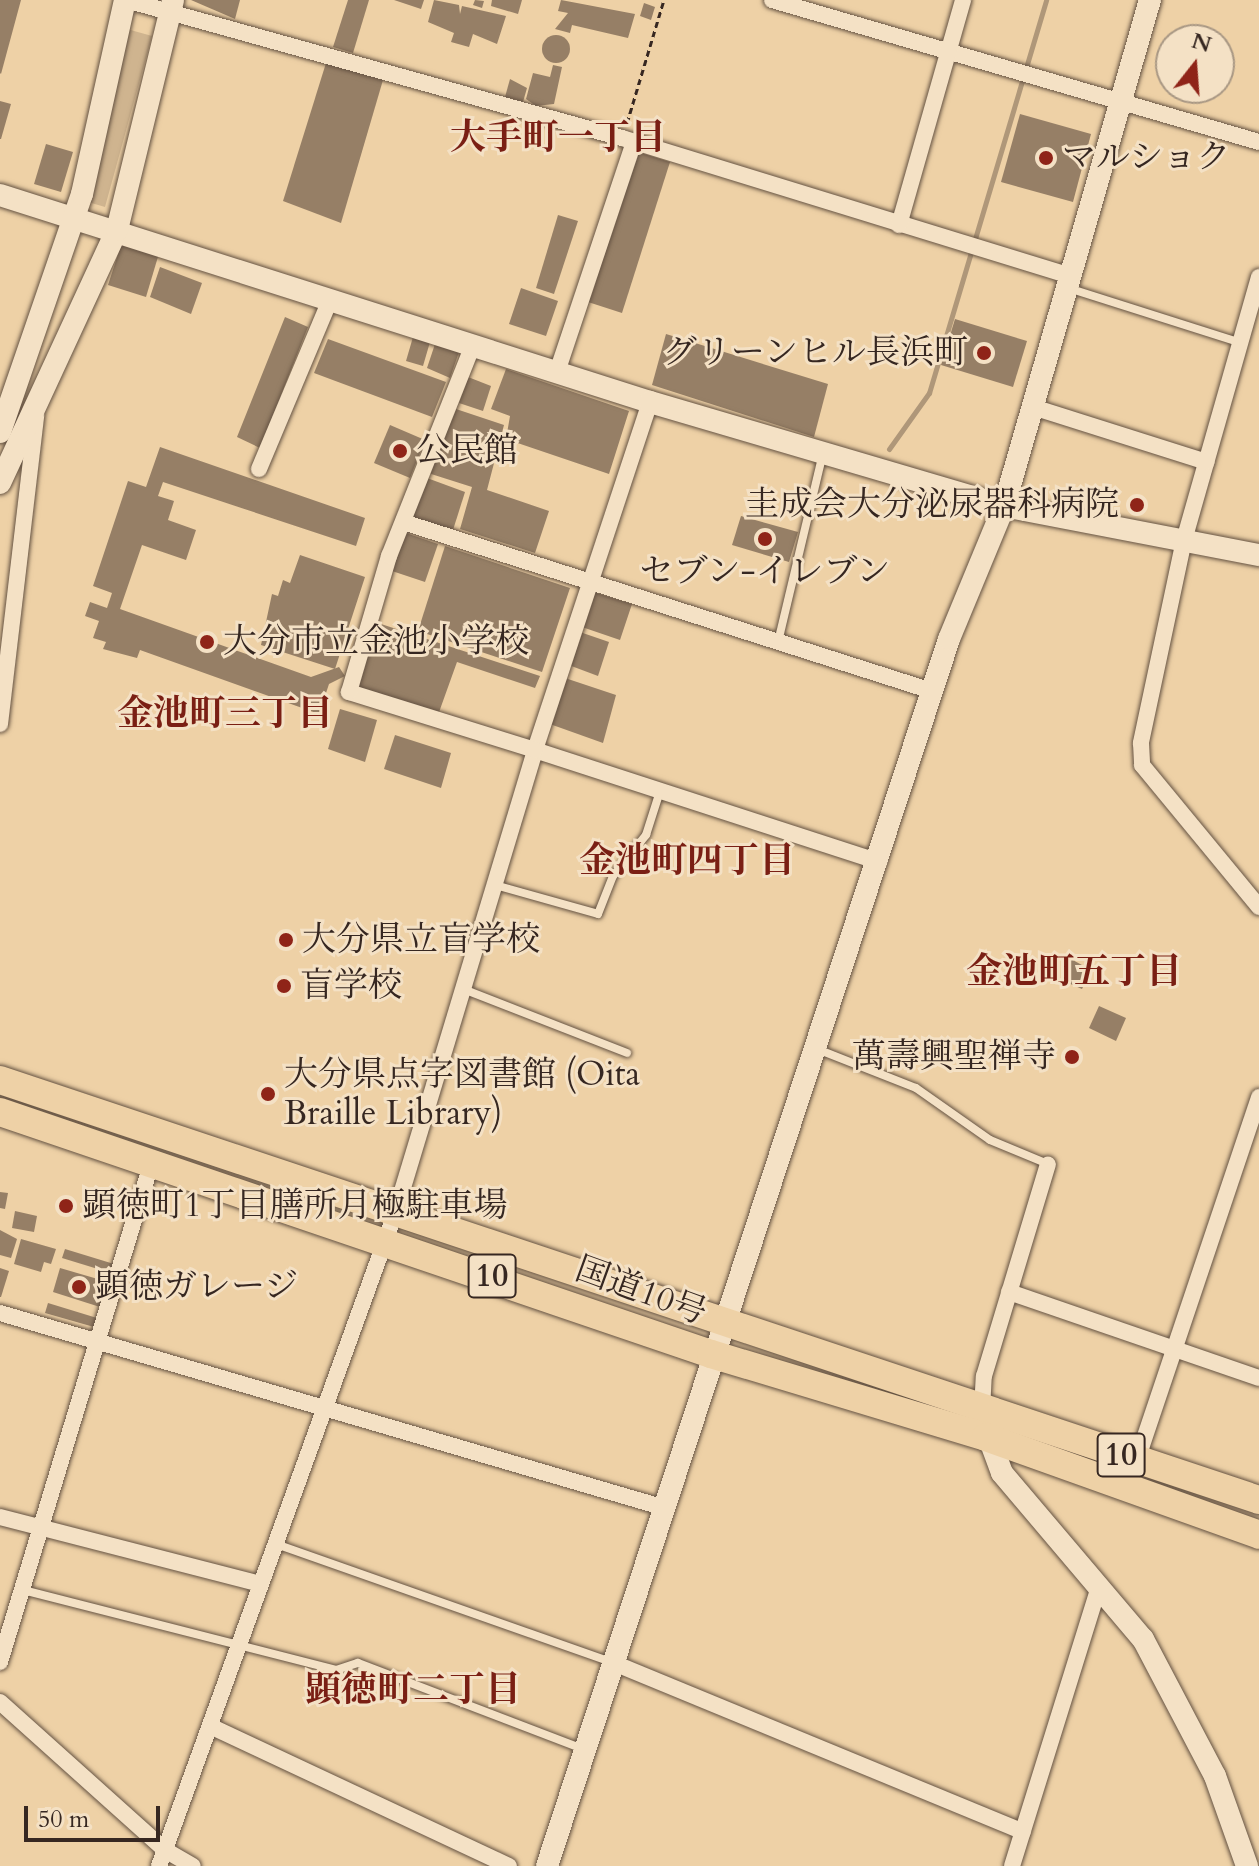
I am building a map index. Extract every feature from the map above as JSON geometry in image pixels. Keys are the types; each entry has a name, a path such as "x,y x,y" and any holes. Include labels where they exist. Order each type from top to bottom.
{"highway":[{"name":"国道10号","path":"0,1080 396,1211 721,1324 984,1424 1259,1535"},
{"name":"国道10号","path":"0,1112 385,1238 711,1354 1137,1460 1259,1500"}],"street":[{"path":"1,427 75,216 126,0 171,6 628,140 1069,282"},
{"path":"772,0 1259,142"},
{"path":"899,225 963,0"},
{"path":"547,1866 616,1664 711,1354 879,862 932,691 1004,506 1150,0"},
{"path":"0,483 36,416 117,230 171,6"},
{"path":"557,372 628,140"},
{"path":"0,195 75,216 650,402 1004,506 1259,555"},
{"path":"1259,277 1184,540 1142,765 1259,907"},
{"path":"259,469 330,300"},
{"path":"473,345 403,522 349,692 879,862"},
{"path":"162,1858 396,1211 587,584 650,402"},
{"path":"1033,407 1206,462"},
{"path":"0,724 8,626 36,416"},
{"path":"403,522 587,584 932,691"},
{"path":"1137,1460 1255,1124 1259,1097"},
{"path":"0,1662 152,1161"},
{"path":"1048,1164 984,1376 984,1424 1002,1473 1099,1587 1171,1686 1241,1835 1247,1866"},
{"path":"1009,1292 1259,1378"},
{"path":"0,1313 665,1508"},
{"path":"0,1517 44,1525 261,1584"},
{"path":"1012,1866 1099,1587"},
{"path":"616,1664 1023,1832"},
{"path":"0,1702 162,1858 193,1866"},
{"path":"210,1726 509,1866"}],"lane":[{"path":"1069,282 1241,343"},
{"path":"778,643 823,453"},
{"path":"495,885 598,914 613,876 646,835 660,791"},
{"path":"463,989 627,1053"},
{"path":"815,1049 916,1088 990,1140 1048,1164"},
{"path":"276,1544 616,1664"},
{"path":"23,1590 336,1670 358,1663 587,1751"}],"path":[{"path":"628,140 664,0"}],"shaded area":[{"path":"127,29 152,36 105,207 88,202"}],"building":[{"path":"0,0 21,0 1,74 0,73"},
{"path":"191,0 240,0 235,19"},
{"path":"348,0 369,0 353,53 333,47"},
{"path":"394,0 424,0 421,9"},
{"path":"434,0 459,5 460,14 462,6 506,16 497,44 473,34 469,47 451,42 454,33 428,22"},
{"path":"475,0 484,1 482,8 473,5"},
{"path":"492,0 522,0 518,14 491,6"},
{"path":"561,0 635,14 628,38 572,25 570,33 555,29 568,13 558,11"},
{"path":"644,3 655,7 651,20 640,16"},
{"path":"556,35 566,39 570,49 566,59 556,63 546,59 542,49 546,39"},
{"path":"326,63 383,80 341,223 283,201"},
{"path":"553,65 562,67 554,104 536,106 526,99 533,73 550,77"},
{"path":"510,79 527,88 523,102 505,97"},
{"path":"0,101 11,104 1,139 0,139"},
{"name":"マルショク","path":"1020,114 1091,134 1073,202 1001,182"},
{"path":"46,144 73,152 61,192 34,184"},
{"path":"638,152 670,162 622,313 588,302"},
{"path":"558,215 578,221 554,294 536,288"},
{"path":"123,239 160,250 146,297 108,285"},
{"path":"160,267 202,283 191,314 150,297"},
{"path":"521,288 558,301 546,336 509,324"},
{"path":"285,317 308,327 260,448 237,437"},
{"name":"グリーンヒル長浜町","path":"955,319 1027,341 1013,387 941,365"},
{"path":"666,334 828,384 814,437 652,385"},
{"path":"413,337 430,342 423,366 406,361"},
{"path":"328,339 446,382 432,417 314,373"},
{"path":"435,344 459,352 450,378 427,368"},
{"path":"506,369 629,411 609,474 506,439 510,416 491,409"},
{"path":"468,377 491,386 483,411 459,403"},
{"path":"456,409 504,425 487,490 549,511 535,553 460,529 472,487 428,473"},
{"name":"公民館","path":"390,425 425,440 410,478 374,463"},
{"path":"160,447 365,518 356,546 163,482 158,496 174,501 168,520 196,530 186,560 142,545 120,609 311,677 339,667 345,676 329,684 319,714 140,650 137,658 103,649 106,642 93,638 99,621 85,616 90,602 107,608 112,593 93,586 128,481 146,487"},
{"path":"427,478 465,492 453,530 412,517"},
{"name":"セブン-イレブン","path":"741,516 798,532 789,562 732,545"},
{"path":"406,533 438,544 425,582 392,571"},
{"path":"445,546 570,588 542,672 418,631"},
{"path":"300,555 365,577 335,669 261,645 272,594 278,596 283,580 290,583"},
{"path":"590,591 632,604 620,640 579,626"},
{"path":"378,623 540,676 535,688 457,662 438,715 357,690"},
{"path":"577,631 609,642 598,676 566,664"},
{"path":"562,677 616,695 603,743 547,723"},
{"path":"340,709 377,720 365,762 328,749"},
{"path":"395,735 451,753 441,788 384,769"},
{"path":"1071,959 1091,970 1082,989 1061,980"},
{"path":"1099,1006 1126,1018 1116,1041 1089,1028"},
{"path":"0,1192 8,1193 5,1209 0,1208"},
{"path":"15,1211 37,1216 34,1232 12,1228"},
{"path":"0,1230 17,1239 11,1258 0,1255"},
{"path":"21,1239 56,1249 51,1264 44,1262 41,1272 14,1264"},
{"path":"65,1249 114,1264 111,1273 62,1258"},
{"path":"0,1268 9,1271 1,1297 0,1297"},
{"path":"60,1268 108,1282 100,1307 53,1292"},
{"path":"48,1303 97,1318 94,1327 45,1313"}],"waterway":[{"path":"889,449 929,393 1046,0"}],"place":[{"name":"マルショク","path":"1046,158"},
{"name":"グリーンヒル長浜町","path":"984,353"},
{"name":"公民館","path":"400,451"},
{"name":"圭成会大分泌尿器科病院","path":"1137,505"},
{"name":"セブン-イレブン","path":"765,539"},
{"name":"大分市立金池小学校","path":"207,642"},
{"name":"大分県立盲学校","path":"286,940"},
{"name":"盲学校","path":"284,986"},
{"name":"萬壽興聖禅寺","path":"1072,1057"},
{"name":"大分県点字図書館 (Oita Braille Library)","path":"268,1094"},
{"name":"顕徳町1丁目膳所月極駐車場","path":"66,1206"},
{"name":"顕徳ガレージ","path":"79,1287"}],"district":[{"name":"大手町一丁目","path":"558,138"},
{"name":"金池町三丁目","path":"225,714"},
{"name":"金池町四丁目","path":"687,861"},
{"name":"金池町五丁目","path":"1074,972"},
{"name":"顕徳町二丁目","path":"413,1690"}]}
